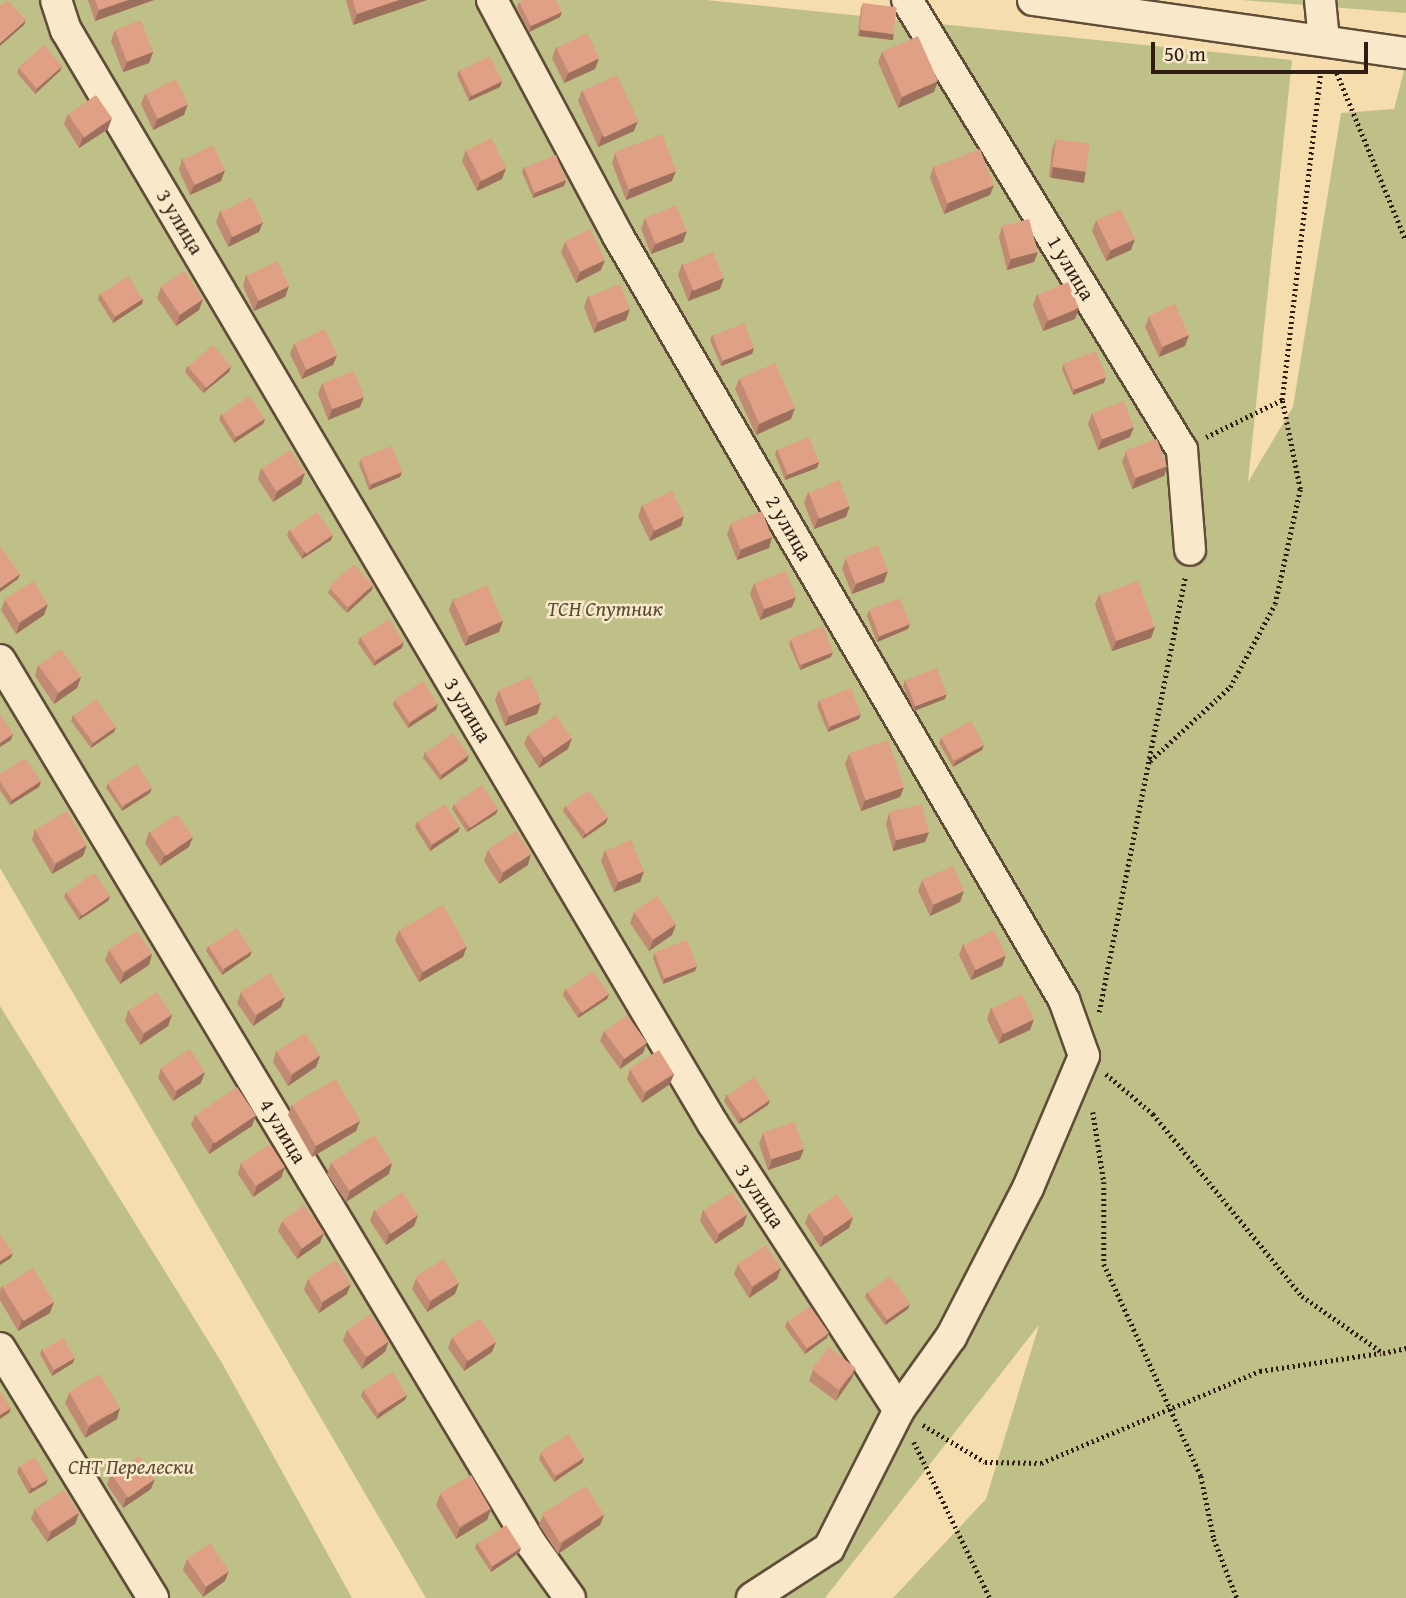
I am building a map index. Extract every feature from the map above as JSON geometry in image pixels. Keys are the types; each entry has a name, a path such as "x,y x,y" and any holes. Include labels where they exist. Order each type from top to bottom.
{"street":[{"name":"3 улица","path":"55,0 66,30 713,1124 899,1410"},
{"name":"2 улица","path":"492,0 618,236 1064,1000 1084,1056"},
{"name":"1 улица","path":"907,0 1182,450 1190,550"},
{"path":"1033,0 1406,53"},
{"path":"1320,0 1324,40"},
{"name":"4 улица","path":"0,660 532,1545 570,1598"},
{"path":"752,1598 829,1548 899,1410 951,1337 1028,1188 1084,1056"},
{"path":"0,1348 153,1598"}],"path":[{"path":"1149,763 1230,687 1275,604 1300,489 1282,400 1324,40"},
{"path":"1324,40 1406,240"},
{"path":"1182,450 1282,400"},
{"path":"1190,550 1101,1005 1084,1056 1153,1114 1302,1296 1383,1353"},
{"path":"1092,1106 1104,1182 1104,1264 1201,1476 1214,1539 1237,1598"},
{"path":"899,1410 985,1462 1041,1463 1172,1413 1260,1371 1406,1348"},
{"path":"899,1410 990,1598"}],"green space":[{"name":"ТСН Спутник","path":"0,0 706,0 1292,60 1248,482 1293,407 1341,113 1394,109 1406,63 1406,1598 893,1598 986,1499 1039,1325 825,1598 426,1598 0,868"},
{"path":"1242,0 1406,0 1406,13"},
{"name":"СНТ Перелески","path":"0,1006 222,1363 352,1598 0,1598"}],"building":[{"path":"7,0 26,20 0,43 0,6"},
{"path":"95,0 128,0 99,10"},
{"path":"353,0 399,0 357,14"},
{"path":"556,0 562,12 531,26 519,2"},
{"path":"863,3 897,7 893,34 860,30"},
{"path":"141,20 153,52 127,62 115,30"},
{"path":"587,33 599,58 569,73 556,48"},
{"path":"918,36 938,81 902,97 882,52"},
{"path":"44,45 62,66 37,88 18,67"},
{"path":"490,56 502,81 472,96 459,71"},
{"path":"617,75 639,121 604,137 583,91"},
{"path":"176,79 188,104 158,119 145,94"},
{"path":"96,95 112,118 84,137 68,115"},
{"path":"662,134 676,171 629,190 614,152"},
{"path":"491,138 506,168 481,181 466,151"},
{"path":"1056,139 1090,144 1086,171 1052,167"},
{"path":"213,145 225,170 195,185 182,160"},
{"path":"980,149 994,185 947,203 933,167"},
{"path":"556,155 566,180 535,193 524,168"},
{"path":"251,197 263,222 233,237 220,212"},
{"path":"676,205 687,231 656,244 645,218"},
{"path":"1121,209 1135,239 1110,250 1097,220"},
{"path":"1029,219 1038,252 1011,259 1002,226"},
{"path":"590,229 605,260 580,272 565,241"},
{"path":"713,252 724,278 694,291 683,265"},
{"path":"277,261 289,286 259,301 246,276"},
{"path":"184,271 203,299 180,315 161,287"},
{"path":"128,276 143,299 115,317 100,294"},
{"path":"1068,282 1079,308 1049,321 1038,295"},
{"path":"620,284 630,309 599,322 588,297"},
{"path":"1175,304 1189,335 1162,347 1149,316"},
{"path":"744,323 754,348 723,361 712,336"},
{"path":"325,329 337,355 306,370 294,343"},
{"path":"213,345 231,366 206,388 188,367"},
{"path":"1096,351 1106,377 1073,390 1063,364"},
{"path":"775,363 795,408 759,424 739,379"},
{"path":"354,371 364,397 332,409 322,383"},
{"path":"250,396 265,419 236,437 221,415"},
{"path":"1124,401 1134,427 1102,439 1092,413"},
{"path":"809,437 819,462 788,475 777,450"},
{"path":"1157,439 1167,466 1135,478 1125,451"},
{"path":"392,446 402,472 370,484 360,458"},
{"path":"290,450 305,473 276,491 261,469"},
{"path":"839,480 850,506 820,519 809,493"},
{"path":"672,491 684,516 655,531 642,505"},
{"path":"762,511 772,537 740,549 730,523"},
{"path":"317,512 333,535 306,554 290,531"},
{"path":"878,545 888,571 855,584 845,558"},
{"path":"0,546 20,574 0,588"},
{"path":"354,564 373,585 347,608 329,587"},
{"path":"786,571 796,597 764,609 754,583"},
{"path":"33,581 48,604 19,622 4,600"},
{"path":"1138,581 1155,627 1116,641 1099,595"},
{"path":"487,585 503,621 469,636 453,600"},
{"path":"900,598 910,624 879,636 869,610"},
{"path":"389,619 404,642 375,660 360,638"},
{"path":"823,626 833,652 800,665 790,639"},
{"path":"61,649 81,677 58,693 38,665"},
{"path":"937,668 947,694 915,706 905,680"},
{"path":"530,677 541,703 510,716 499,690"},
{"path":"423,681 438,704 409,722 394,700"},
{"path":"851,688 861,714 829,726 819,700"},
{"path":"96,699 116,727 93,743 73,715"},
{"path":"0,714 13,734 0,743"},
{"path":"556,715 572,738 544,757 528,735"},
{"path":"971,721 984,745 954,761 941,737"},
{"path":"453,733 469,755 441,775 425,753"},
{"path":"888,740 904,787 866,801 849,753"},
{"path":"25,758 41,781 12,800 0,781 0,774"},
{"path":"137,764 152,788 122,806 107,783"},
{"path":"482,785 498,809 470,828 454,804"},
{"path":"588,790 608,817 586,834 566,807"},
{"path":"445,804 460,827 432,845 417,822"},
{"path":"922,804 929,832 896,840 889,812"},
{"path":"67,811 86,845 54,863 35,830"},
{"path":"177,814 193,837 166,856 150,833"},
{"path":"516,831 531,854 502,872 487,850"},
{"path":"631,840 644,871 619,882 605,851"},
{"path":"953,866 964,891 933,904 922,880"},
{"path":"94,873 110,896 82,915 66,893"},
{"path":"657,896 676,924 653,940 634,912"},
{"path":"443,905 467,947 423,972 399,931"},
{"path":"237,928 252,951 223,969 208,947"},
{"path":"994,930 1006,955 976,970 963,945"},
{"path":"137,931 152,954 123,972 108,950"},
{"path":"687,940 697,966 664,979 654,953"},
{"path":"593,971 609,994 582,1013 566,990"},
{"path":"270,973 285,997 255,1015 240,992"},
{"path":"157,992 172,1015 143,1033 128,1011"},
{"path":"1022,994 1034,1019 1004,1034 991,1009"},
{"path":"627,1015 647,1043 624,1059 604,1031"},
{"path":"305,1033 320,1056 291,1074 276,1052"},
{"path":"190,1049 205,1072 175,1091 161,1068"},
{"path":"659,1050 674,1074 644,1092 629,1069"},
{"path":"754,1077 770,1100 743,1119 727,1096"},
{"path":"336,1079 360,1121 316,1146 292,1104"},
{"path":"237,1087 256,1115 215,1143 196,1115"},
{"path":"795,1122 804,1149 771,1159 763,1133"},
{"path":"374,1135 392,1163 349,1190 331,1163"},
{"path":"270,1144 285,1167 255,1186 241,1163"},
{"path":"402,1192 418,1215 391,1234 375,1211"},
{"path":"732,1192 747,1215 718,1233 703,1211"},
{"path":"837,1194 853,1217 825,1236 809,1214"},
{"path":"304,1205 324,1233 302,1248 282,1221"},
{"path":"0,1234 13,1253 0,1261"},
{"path":"766,1245 781,1268 752,1286 737,1264"},
{"path":"444,1259 459,1283 430,1301 415,1277"},
{"path":"336,1260 351,1284 322,1302 307,1278"},
{"path":"33,1268 54,1302 24,1321 2,1287"},
{"path":"890,1276 910,1304 887,1320 867,1292"},
{"path":"810,1306 829,1333 807,1349 788,1321"},
{"path":"370,1314 389,1341 366,1357 347,1330"},
{"path":"480,1318 496,1342 468,1361 452,1337"},
{"path":"63,1338 75,1358 54,1370 42,1350"},
{"path":"829,1347 856,1368 839,1390 812,1369"},
{"path":"392,1372 407,1395 378,1413 363,1391"},
{"path":"100,1374 120,1408 88,1426 69,1392"},
{"path":"0,1391 11,1408 0,1415"},
{"path":"569,1434 584,1458 555,1476 540,1452"},
{"path":"139,1456 155,1479 128,1498 112,1475"},
{"path":"35,1457 48,1479 33,1489 20,1466"},
{"path":"471,1475 490,1509 459,1527 440,1493"},
{"path":"586,1486 604,1515 560,1542 542,1514"},
{"path":"64,1490 79,1513 49,1532 35,1509"},
{"path":"506,1525 521,1548 492,1566 477,1544"},
{"path":"210,1543 229,1571 206,1587 187,1559"}]}
